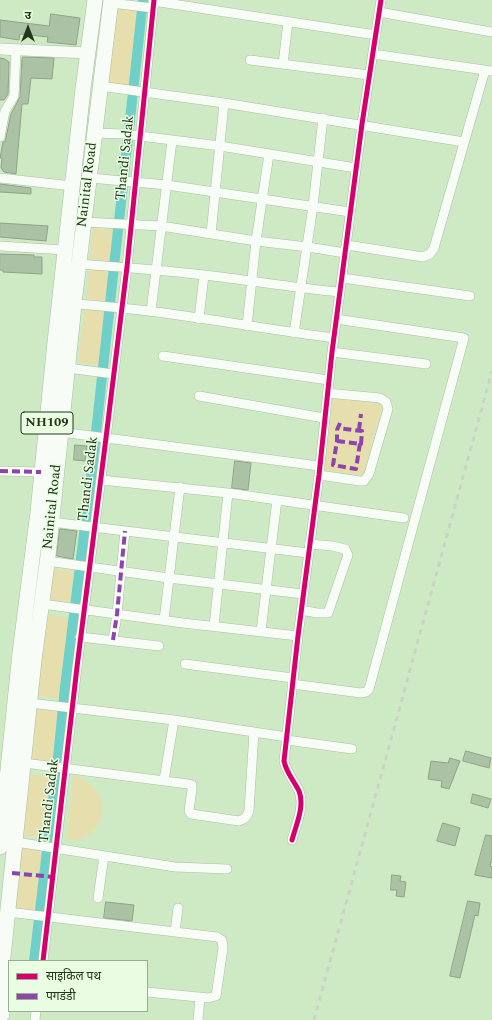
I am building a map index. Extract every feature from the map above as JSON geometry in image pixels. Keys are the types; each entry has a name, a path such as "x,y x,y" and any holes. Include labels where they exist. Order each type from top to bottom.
{"highway":[{"name":"Nainital Road","path":"0,844 78,131 95,0"},
{"name":"Nainital Road","path":"3,1016 1,976 30,702 47,561 74,304 111,1"},
{"path":"78,131 94,132"},
{"path":"68,222 84,222"},
{"path":"36,520 51,522"},
{"path":"0,844 16,842"}],"street":[{"path":"292,840 301,807 301,799 299,791 286,767 284,760 308,549 319,471 328,380 362,124 381,0"},
{"path":"111,1 288,22 376,35"},
{"name":"Thandi Sadak","path":"43,960 42,917 67,707 80,637 78,609 88,527 101,480 99,437 137,91 149,5"},
{"path":"379,12 492,32"},
{"path":"283,64 288,22"},
{"path":"0,49 88,53"},
{"path":"0,137 2,111 14,96 16,50"},
{"path":"84,222 161,226 256,241 308,247 346,249 423,257 430,254 434,248 464,142 489,71 373,54"},
{"path":"250,60 370,76"},
{"path":"100,86 323,118 464,142"},
{"path":"211,234 224,103"},
{"path":"294,333 314,206 323,118"},
{"path":"94,132 132,135 220,146 356,168"},
{"path":"151,311 172,141"},
{"path":"246,326 256,241 269,154"},
{"path":"0,177 53,181 57,184 72,186"},
{"path":"90,178 127,180 167,185 350,212"},
{"path":"0,246 65,250"},
{"path":"79,264 118,266 204,275 301,289 340,292"},
{"path":"199,319 204,275"},
{"path":"342,278 470,296"},
{"path":"74,304 151,311 334,338"},
{"path":"185,664 361,693 369,690 464,338 336,319"},
{"path":"332,352 426,364"},
{"path":"163,356 328,380"},
{"path":"67,368 106,373"},
{"path":"61,432 319,471 360,482 364,481 369,474 388,409 386,402 380,398 327,393"},
{"path":"199,396 324,418"},
{"path":"0,470 41,472"},
{"path":"101,480 228,493 314,504 404,518"},
{"path":"164,620 180,487"},
{"path":"214,626 228,493"},
{"path":"261,631 277,500"},
{"path":"51,522 271,549 308,549 332,546 345,549 348,556 328,614 318,614 301,610"},
{"path":"113,640 125,531"},
{"path":"47,561 121,572 303,594"},
{"path":"42,604 298,636"},
{"path":"80,637 159,646"},
{"path":"30,702 174,720 352,749"},
{"path":"164,780 174,720"},
{"path":"24,764 164,780 192,785 189,810 191,814 195,816 239,821 244,819 249,811 254,732"},
{"path":"16,842 175,867 227,869"},
{"path":"98,898 104,856"},
{"path":"175,932 178,908"},
{"path":"8,912 217,937 222,940 223,948 216,996 213,998 148,992"},
{"path":"198,1020 200,997"}],"shaded area":[{"path":"114,8 137,10 130,86 106,82"},
{"path":"93,228 114,230 111,261 90,259"},
{"path":"90,269 109,271 105,301 86,299"},
{"path":"85,308 106,311 99,365 78,362"},
{"path":"333,398 383,404 363,475 324,471"},
{"path":"54,569 74,571 70,603 50,601"},
{"path":"47,614 69,618 60,699 37,696"},
{"path":"35,708 58,711 52,764 29,761"},
{"path":"27,774 52,776 45,838 21,835"},
{"path":"74,775 86,781 96,790 102,803 102,809 99,822 92,832 81,839 66,840"},
{"path":"19,845 43,849 40,873 16,870"},
{"path":"16,875 40,877 36,912 12,909"}],"building":[{"path":"51,14 80,18 76,45 47,42 48,37 20,34 19,40 0,37 0,20 49,26"},
{"path":"23,57 54,58 52,79 31,78 28,104 22,104 16,174 4,172 1,168 2,158 0,158 11,114 20,97"},
{"path":"0,58 9,62 8,94 4,100 0,100"},
{"path":"0,184 31,188 31,194 0,192"},
{"path":"0,223 48,226 46,241 0,237"},
{"path":"0,254 34,255 34,257 42,257 42,274 3,272 3,270 0,270"},
{"path":"75,445 87,446 85,461 74,460"},
{"path":"235,461 251,463 248,490 232,488"},
{"path":"60,529 77,531 73,559 57,556"},
{"path":"466,751 491,758 489,768 463,761"},
{"path":"450,758 460,761 449,789 441,787 442,781 428,779 431,761 448,763"},
{"path":"473,794 491,799 488,808 471,803"},
{"path":"443,823 460,828 455,846 437,841"},
{"path":"486,835 492,836 492,860 490,866 492,867 492,878 475,875"},
{"path":"392,875 401,876 400,881 406,882 404,897 396,896 397,890 391,890"},
{"path":"468,901 480,903 478,916 475,915 460,978 450,976"},
{"path":"106,902 134,905 132,921 104,918"}],"waterway":[{"path":"34,960 65,687 92,469 143,0"}],"railway":[{"path":"314,1020 492,371"}],"marked path":[{"path":"359,430 361,414"},
{"path":"340,423 337,430 337,441 333,465 356,469 360,443"},
{"path":"337,441 361,444 362,431 338,428"},
{"path":"0,471 41,472"},
{"path":"113,640 125,531"},
{"path":"12,873 53,877"}],"cycle path":[{"path":"43,960 77,667 127,267 154,0"},
{"path":"292,840 299,816 301,797 286,769 284,761 298,636 319,475 332,352 362,124 381,0"}]}
